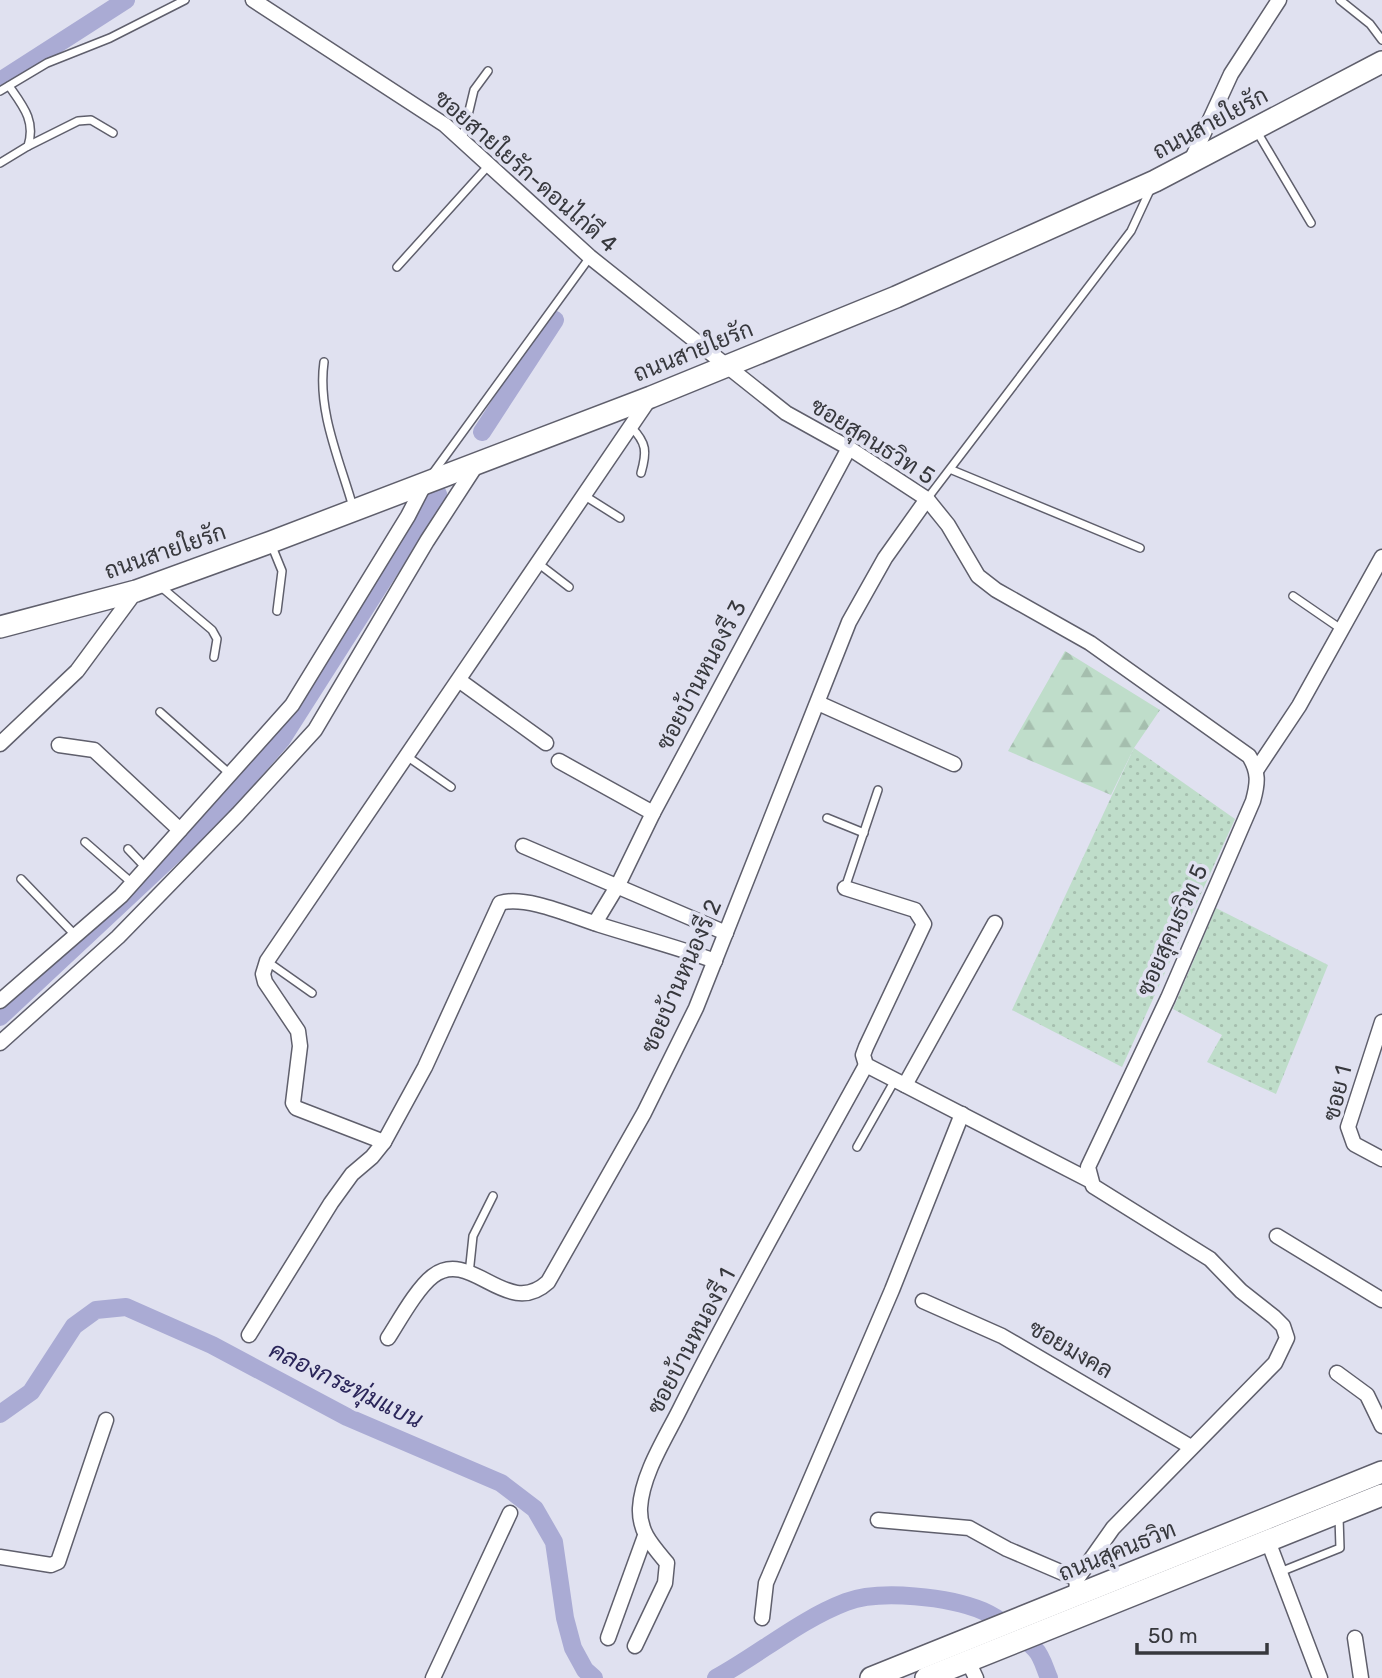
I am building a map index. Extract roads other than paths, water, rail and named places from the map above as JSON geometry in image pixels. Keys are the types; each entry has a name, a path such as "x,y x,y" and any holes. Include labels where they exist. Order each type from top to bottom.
{"street":[{"name":"ซอยสายใยรัก-ดอนไก่ดี 4","path":"253,0 445,125 590,257 725,366"},
{"path":"1190,163 1231,75 1279,0"},
{"name":"ถนนสายใยรัก","path":"0,627 136,591 271,542 651,397 896,297 1155,181 1382,62"},
{"name":"ซอยสุคนธวิท 5","path":"725,366 786,413 849,448 927,499 948,524 978,576 996,590 1117,660 1249,756 1257,769 1258,783 1253,801 1168,998 1088,1167 1089,1180"},
{"path":"384,1142 296,1108 293,1103 300,1046 298,1031 265,982 263,974 267,961 651,397"},
{"name":"ซอยบ้านหนองรี 3","path":"595,923 618,885 653,813 849,448"},
{"path":"0,1043 118,937 238,814 315,730 427,541 477,464"},
{"path":"0,1001 147,869 292,705 408,516 424,485"},
{"name":"ซอยบ้านหนองรี 2","path":"387,1338 431,1277 456,1268 514,1293 529,1295 548,1282 644,1113 696,1008 849,622 867,587 927,499"},
{"path":"1257,769 1289,723 1382,557"},
{"path":"0,744 77,671 136,591"},
{"path":"460,681 546,743"},
{"path":"818,702 954,764"},
{"path":"59,745 94,750 180,830"},
{"path":"559,761 653,813"},
{"path":"523,846 726,933"},
{"name":"ซอยบ้านหนองรี 1","path":"645,1536 640,1523 640,1504 657,1457 699,1372 866,1065 863,1055 866,1047 924,924 915,910 845,888"},
{"path":"249,1335 331,1203 352,1174 372,1157 384,1142 425,1067 500,903 518,901 642,935 715,961"},
{"path":"900,1083 995,923"},
{"name":"ซอย 1","path":"1382,1022 1348,1127 1353,1144 1382,1159"},
{"path":"866,1065 1089,1180 1093,1186 1210,1259 1241,1291 1283,1326 1287,1338 1275,1363 1113,1528 1077,1587 969,1528 878,1520"},
{"path":"762,1618 765,1583 892,1290 962,1114"},
{"path":"1277,1236 1382,1300"},
{"name":"ซอยมงคล","path":"923,1301 1002,1336 1191,1447"},
{"path":"1337,1373 1367,1395 1382,1426"},
{"path":"0,1557 51,1565 58,1562 106,1420"},
{"name":"ถนนสุคนธวิท","path":"871,1678 1022,1618 1077,1587 1382,1472"},
{"name":"ถนนสุคนธวิท","path":"926,1678 972,1670 1006,1646 1382,1495"},
{"path":"433,1678 510,1513"},
{"path":"608,1639 645,1536"},
{"path":"635,1646 665,1583 667,1563 645,1536"},
{"path":"1268,1541 1320,1678"},
{"path":"1355,1638 1361,1678"}],"lane":[{"path":"0,91 47,63 110,38 184,0"},
{"path":"1340,0 1370,24 1382,40"},
{"path":"462,140 474,90 488,71"},
{"path":"9,86 28,114 33,130 28,146"},
{"path":"0,163 78,121 91,120 113,133"},
{"path":"1255,129 1311,223"},
{"path":"397,267 489,165"},
{"path":"927,499 952,470 1131,232 1155,181"},
{"path":"424,485 590,257"},
{"path":"324,362 322,392 328,421 355,511"},
{"path":"631,427 645,443 647,455 641,473"},
{"path":"952,470 1140,548"},
{"path":"585,496 621,518"},
{"path":"271,542 282,571 277,611"},
{"path":"539,564 569,587"},
{"path":"157,583 212,630 217,639 214,657"},
{"path":"1293,596 1341,629"},
{"path":"160,712 231,775"},
{"path":"408,757 452,787"},
{"path":"845,888 878,790"},
{"path":"827,818 864,833"},
{"path":"85,842 133,883"},
{"path":"128,849 147,869"},
{"path":"22,879 75,935"},
{"path":"267,961 312,993"},
{"path":"857,1147 900,1083"},
{"path":"469,1274 473,1236 493,1196"},
{"path":"1279,1573 1340,1548 1338,1513"}],"waterway":[{"path":"0,81 126,0"},
{"path":"482,432 555,320"},
{"path":"0,1017 214,817 282,739 438,494"},
{"name":"คลองกระทุ่มแบน","path":"0,1414 31,1392 74,1326 96,1310 126,1307 212,1345 347,1417 501,1483 535,1509 554,1542 565,1618 573,1648 585,1670 594,1678"},
{"name":"คลองกระทุ่มแบน","path":"716,1678 829,1609 860,1598 896,1595 952,1602 989,1614 1035,1649 1049,1678"}]}
